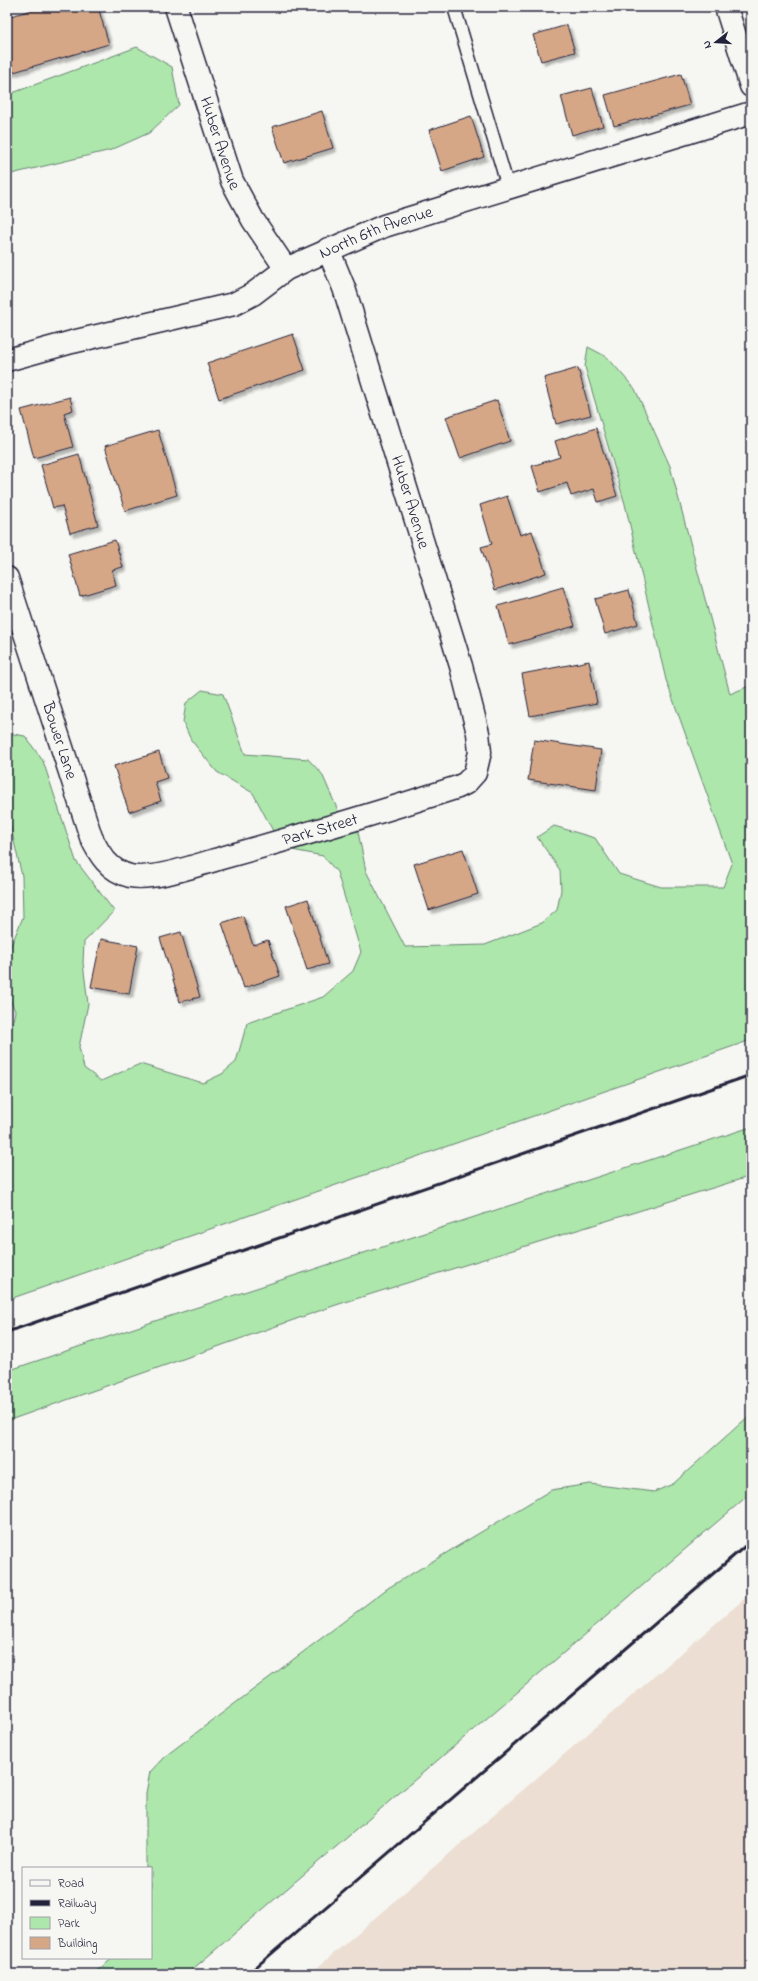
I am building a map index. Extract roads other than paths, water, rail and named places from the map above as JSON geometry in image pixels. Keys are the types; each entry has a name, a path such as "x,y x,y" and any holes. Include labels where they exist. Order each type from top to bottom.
{"street":[{"name":"Huber Avenue","path":"176,7 232,181 253,220 286,269"},
{"path":"726,7 751,86"},
{"name":"North 6th Avenue","path":"7,360 72,342 234,304 253,294 286,269 328,249 384,226 751,113"},
{"name":"Huber Avenue","path":"328,249 344,288 461,666 478,734 480,758"},
{"name":"Bower Lane","path":"7,578 91,836 100,856 111,867 129,876 143,877"},
{"name":"Park Street","path":"143,877 175,871 325,829 458,787 466,783 475,773 480,758"}],"lane":[{"path":"454,7 508,187"}],"railway":[{"path":"7,1332 751,1075"},
{"path":"248,1974 751,1541"}]}
